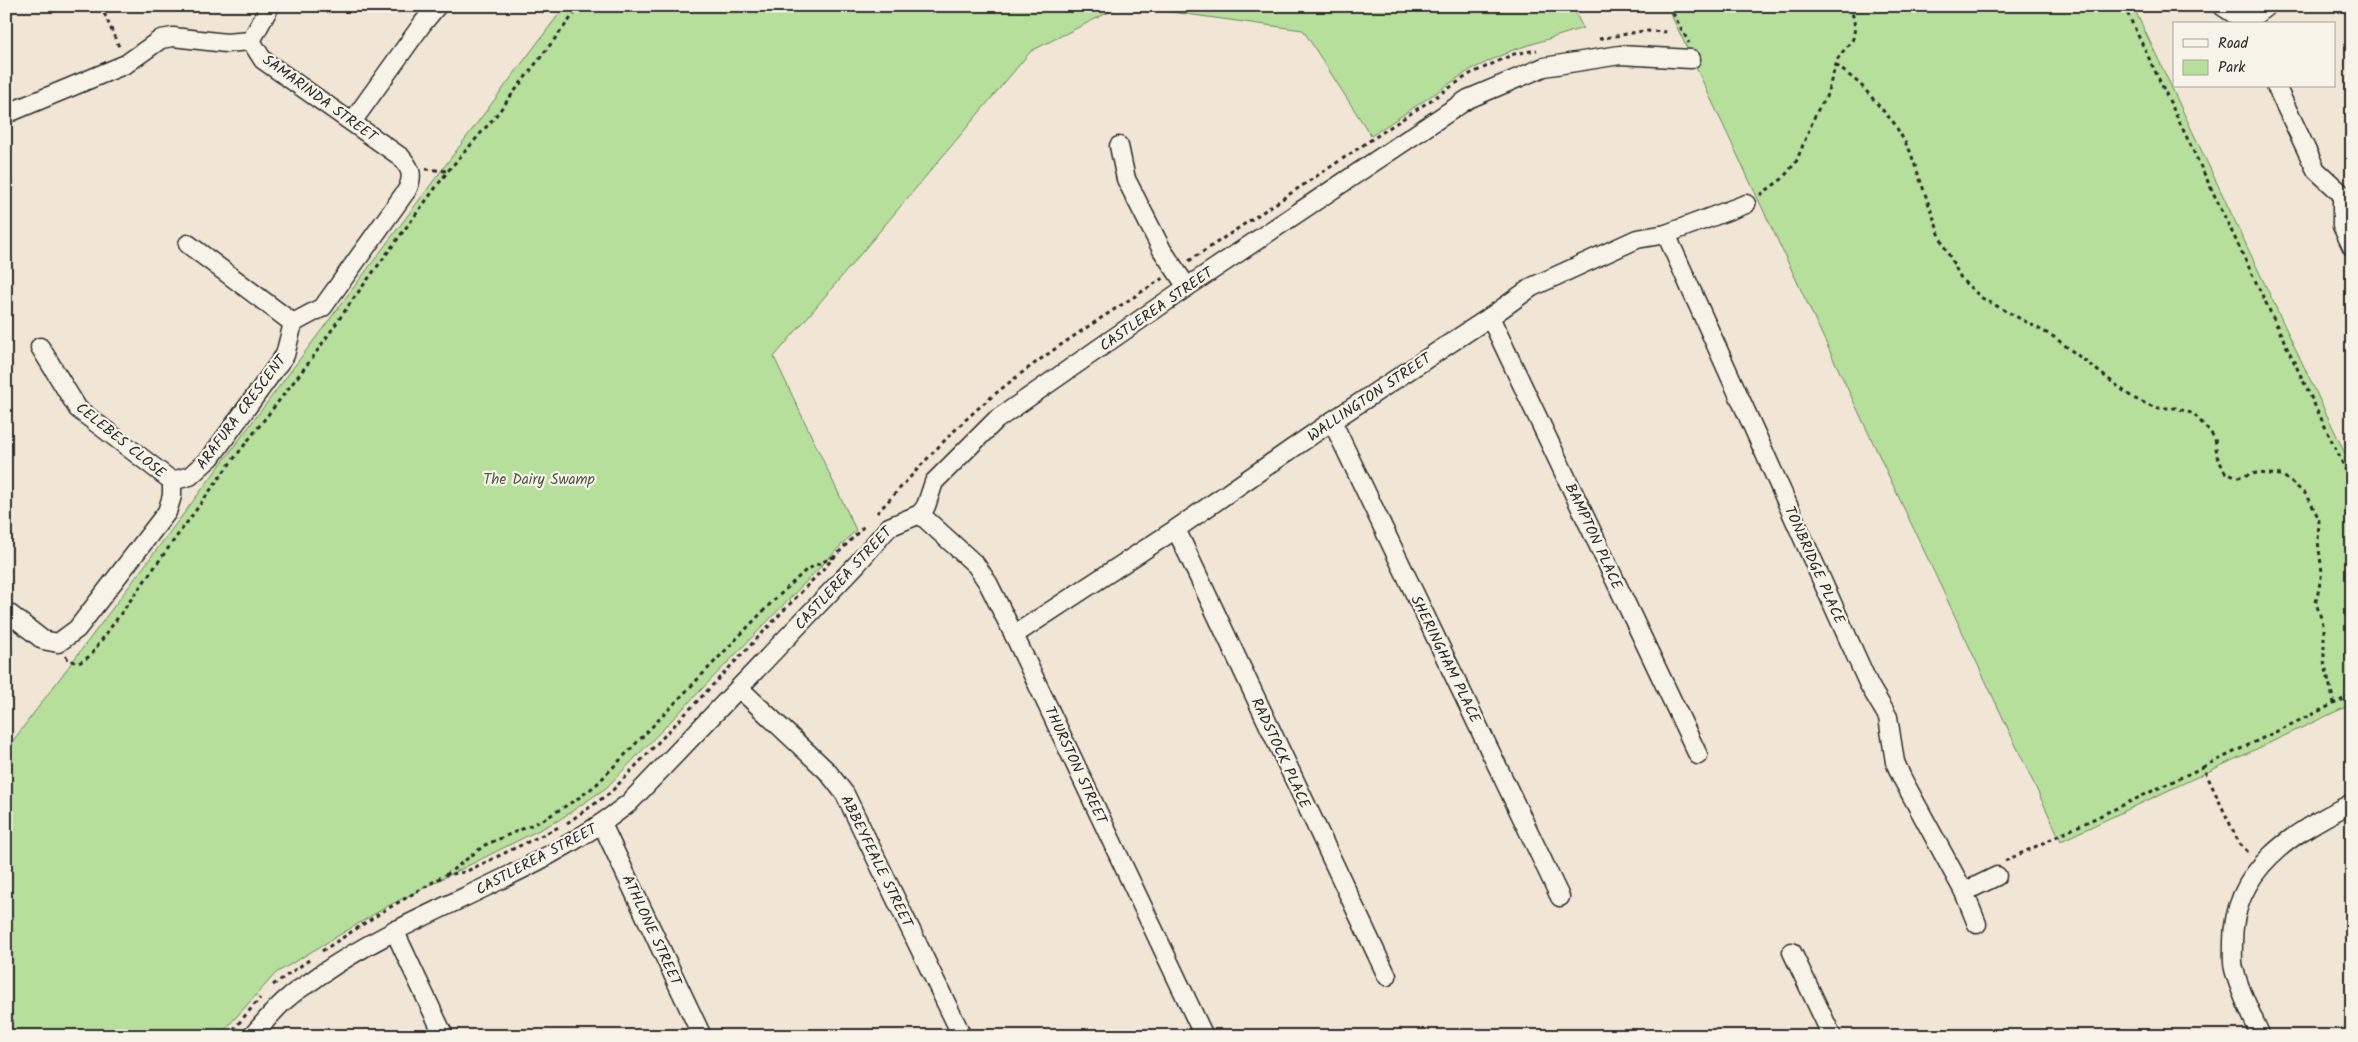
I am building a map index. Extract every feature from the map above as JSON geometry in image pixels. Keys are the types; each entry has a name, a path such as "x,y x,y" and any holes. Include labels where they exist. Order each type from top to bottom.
{"street":[{"path":"251,41 270,6"},
{"path":"352,122 438,6"},
{"path":"2222,6 2246,22"},
{"path":"2248,22 2267,6"},
{"name":"SAMARINDA STREET","path":"6,114 126,64 161,39 173,37 226,43 251,41 263,60 401,157 410,168 412,178 407,190 323,307 293,323"},
{"name":"CASTLEREA STREET","path":"252,1036 288,997 348,956 394,930 556,852 602,824 629,803 857,564 883,532 894,524 920,514 926,506 934,482 996,420 1187,287 1468,99 1544,67 1620,55 1691,59"},
{"path":"2277,88 2316,170 2347,192 2342,226 2352,247"},
{"path":"1119,146 1126,179 1162,250 1187,287"},
{"name":"WALLINGTON STREET","path":"1014,635 1176,529 1332,421 1490,317 1532,287 1637,239 1666,234 1746,204"},
{"name":"TONBRIDGE PLACE","path":"1666,234 1869,685 1888,716 1895,762 1964,892 1977,924"},
{"path":"188,244 293,323"},
{"name":"BAMPTON PLACE","path":"1490,317 1698,754"},
{"name":"ARAFURA CRESCENT","path":"172,481 190,476 211,457 286,355 293,323"},
{"name":"CELEBES CLOSE","path":"40,347 78,409 172,481"},
{"name":"SHERINGHAM PLACE","path":"1332,421 1560,897"},
{"path":"6,612 43,640 58,643 77,629 168,512 172,496 172,481"},
{"name":"THURSTON STREET","path":"920,514 976,565 988,583 1204,1036"},
{"name":"RADSTOCK PLACE","path":"1176,529 1387,976"},
{"name":"ABBEYFEALE STREET","path":"739,688 827,771 845,794 962,1036"},
{"path":"2261,1036 2246,1005 2233,967 2233,924 2247,888 2261,865 2287,840 2323,818 2352,804"},
{"name":"ATHLONE STREET","path":"602,824 702,1036"},
{"path":"1964,892 1997,876"},
{"path":"394,930 444,1036"},
{"path":"1792,952 1832,1036"}],"path":[{"path":"101,6 126,64"},
{"path":"58,643 68,660 79,663 90,656 225,470 313,358 351,302 448,171 494,118 580,6"},
{"path":"1669,6 1694,54 1691,59"},
{"path":"1746,204 1771,188 1796,162 1816,113 1826,97 1838,58 1853,39 1855,27 1851,6"},
{"path":"2124,6 2352,483"},
{"path":"1836,65 1860,84 1894,123 1910,151 1942,242 1962,280 1982,298 2054,337 2133,398 2156,408 2176,408 2194,414 2215,438 2217,456 2225,472 2238,477 2257,473 2282,475 2307,495 2318,519 2318,542 2322,572 2316,603 2324,627 2324,661 2334,703"},
{"path":"874,517 899,490"},
{"path":"445,875 465,872 562,826 610,793 867,523"},
{"path":"319,953 382,912 445,875 485,845 543,820 580,798 596,784 771,603 806,570 816,563 836,556"},
{"path":"1997,876 1993,867 2352,695"},
{"path":"2203,767 2239,843 2261,865"},
{"path":"228,1036 248,1010 280,978 311,958"}],"green space":[{"name":"The Dairy Swamp","path":"565,6 1121,6 1031,51 774,357 856,530 606,788 559,820 386,907 276,973 219,1036 6,1036 6,750"},
{"path":"1127,6 1572,6 1583,28 1513,50 1470,70 1371,136 1303,30"},
{"path":"1667,6 2133,6 2352,468 2352,587 2349,590 2352,596 2352,704 2061,841"}]}
